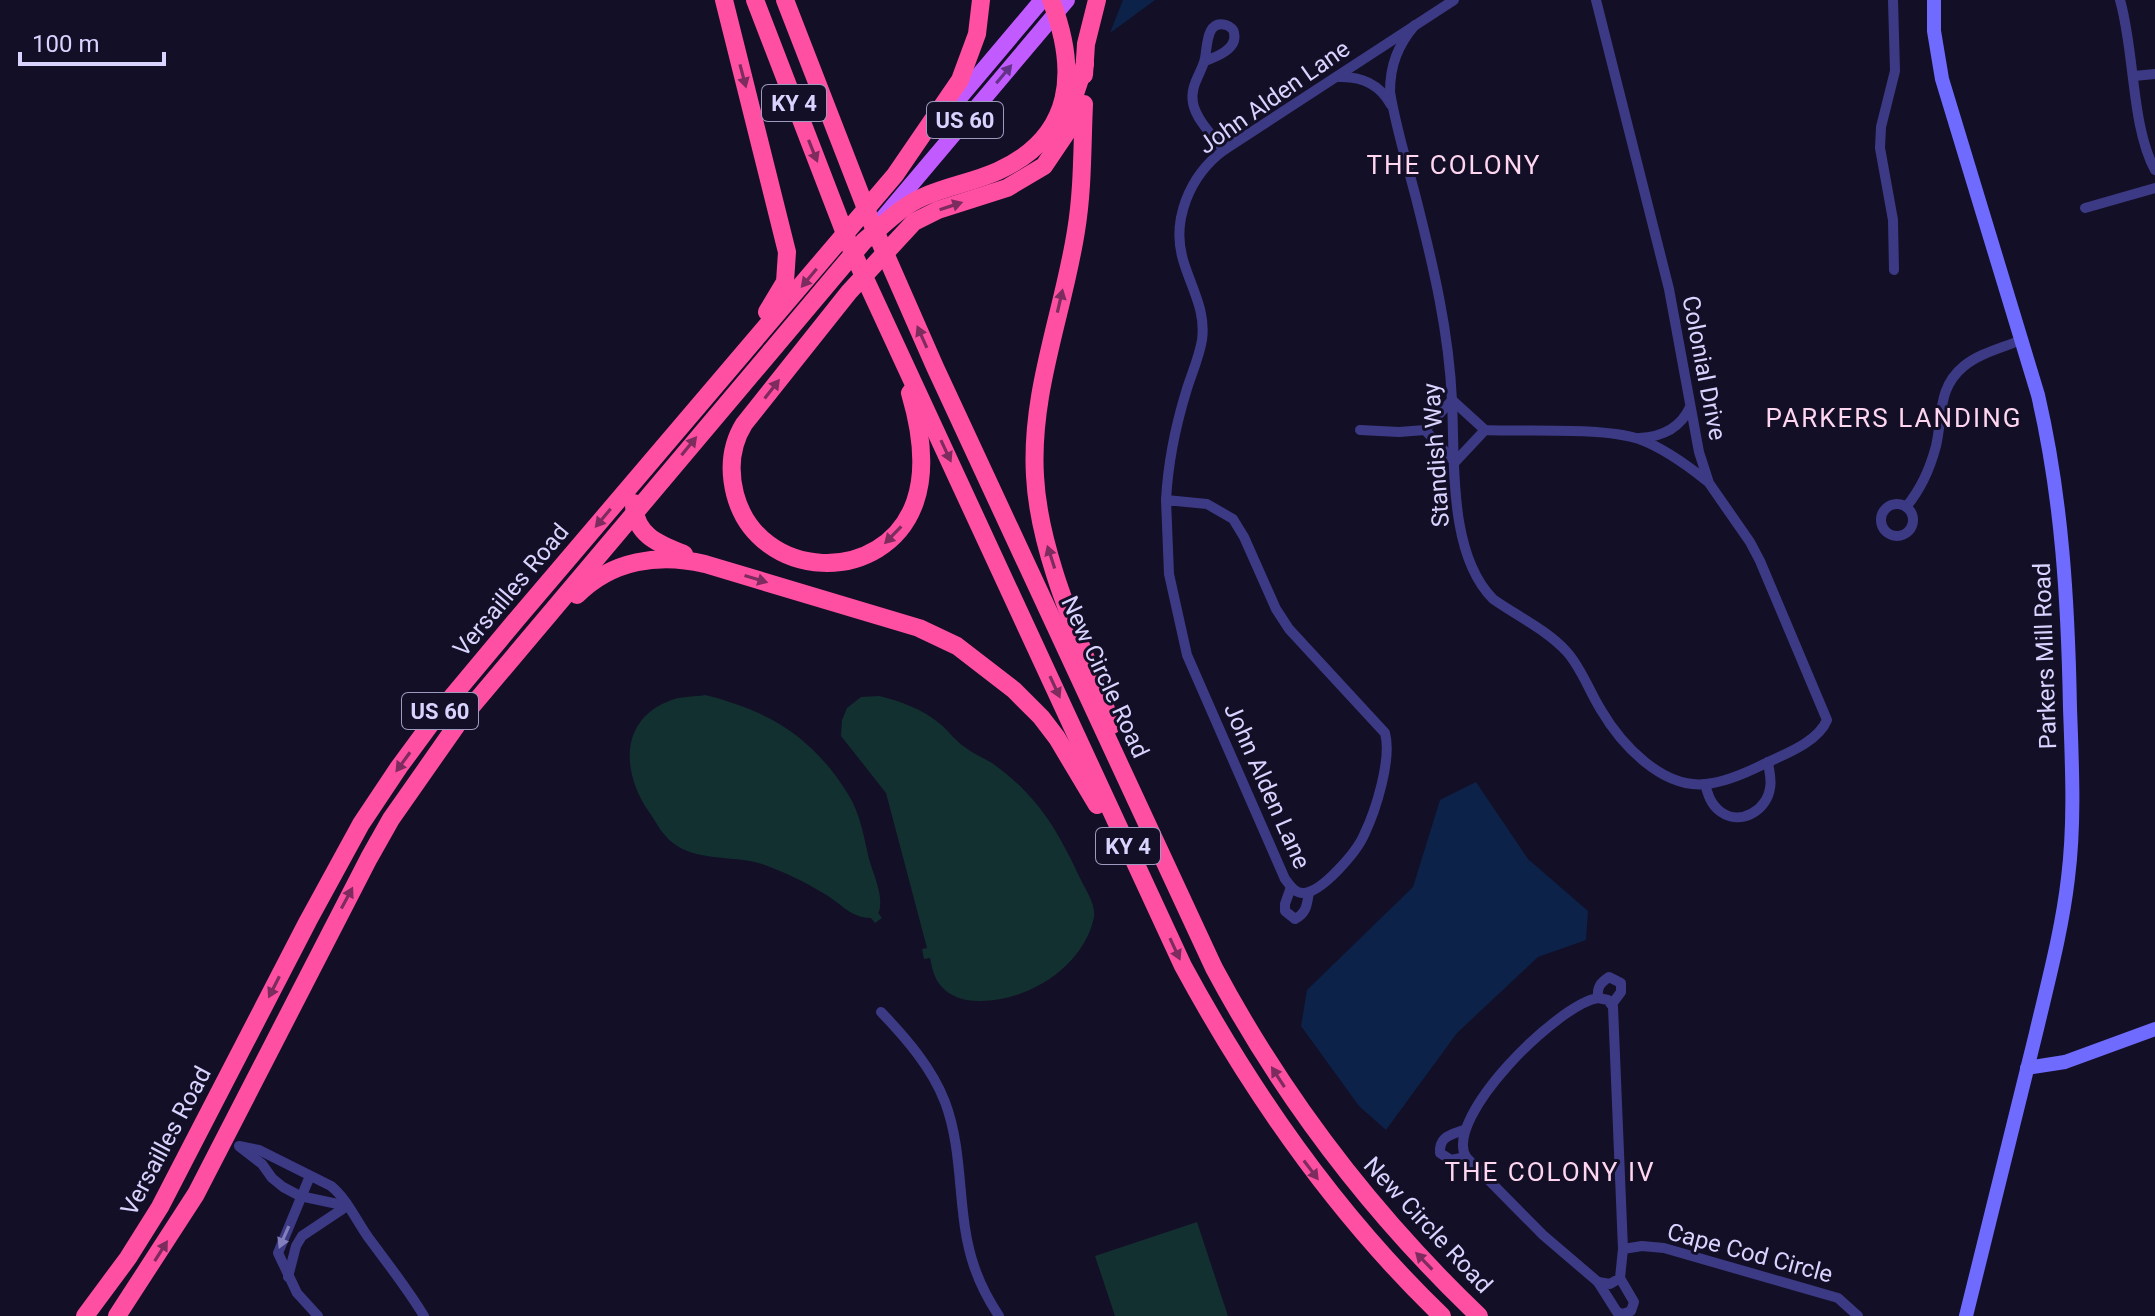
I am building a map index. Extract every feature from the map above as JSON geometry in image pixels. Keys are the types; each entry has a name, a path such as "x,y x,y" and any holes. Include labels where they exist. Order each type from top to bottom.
{"highway":[{"path":"662,449 724,364 773,305 781,292 787,271 785,239 724,0"},
{"name":"New Circle Road","path":"755,0 866,282 1183,966 1213,1020 1284,1132 1359,1228 1442,1316"},
{"name":"New Circle Road","path":"785,0 853,176 935,367 1208,956 1241,1019 1306,1120 1383,1217 1479,1316"},
{"path":"795,0 797,17 827,108"},
{"path":"895,175 960,80 977,34 981,0"},
{"path":"864,241 902,209 923,197 990,175 1027,154 1052,127 1063,104 1068,83 1064,43 1051,0"},
{"path":"1097,0 1090,21 1085,64 1081,194 1076,233 1035,417 1035,478 1039,517 1048,549 1154,840"},
{"path":"889,330 912,401 918,434 921,465 915,503 896,534 865,555 827,564 781,554 757,534 738,505 731,470 736,437 744,424 849,292 914,222 938,210 1007,188 1044,166 1069,129 1074,97 1085,64"},
{"name":"Versailles Road","path":"85,1316 136,1246 204,1125 315,907 361,824 399,767 441,710 895,175"},
{"name":"Versailles Road","path":"117,1316 232,1142 332,926 384,832 461,719 864,241"},
{"path":"633,482 634,513 648,537 705,564 919,628 957,646 984,665 1014,690 1057,738 1154,903"},
{"path":"499,673 584,588 610,570 661,558 705,564"}],"main road":[{"name":"Versailles Road","path":"895,175 1042,0"},
{"name":"Versailles Road","path":"864,241 1067,0"},
{"name":"Parkers Mill Road","path":"1934,0 1934,31 1942,79 2050,447 2058,506 2069,656 2072,799 2064,903 1966,1316"},
{"path":"2027,1068 2065,1062 2155,1029"}],"street":[{"name":"John Alden Lane","path":"1166,500 1207,504 1233,519 1283,619 1385,733 1388,749 1365,832 1352,855 1320,886 1309,892 1301,893 1285,879 1187,655 1169,574 1166,500 1168,466 1203,336 1201,310 1180,249 1181,216 1199,175 1213,158 1454,0"},
{"name":"Colonial Drive","path":"1596,0 1669,289 1699,452 1709,483 1746,535 1760,561 1826,713 1827,723 1819,733 1768,762"},
{"path":"1893,0 1895,71 1881,127 1880,148 1893,220 1894,270"},
{"path":"2120,0 2146,151 2155,170"},
{"name":"Standish Way","path":"1415,25 1401,44 1392,67 1390,92 1442,307 1466,551 1484,590 1566,651 1608,722 1636,753 1670,777 1705,784"},
{"path":"1205,61 1194,82 1192,100 1201,119 1224,150"},
{"path":"2134,76 2155,74"},
{"name":"Standish Way","path":"1336,78 1353,77 1369,82 1385,95 1393,111"},
{"path":"2085,208 2155,188"},
{"path":"1906,507 1919,491 1930,464 1938,436 1941,402 1949,382 1967,363 2021,340"},
{"path":"1360,430 1425,430 1452,400 1485,430 1652,437 1674,428 1690,405"},
{"path":"1425,430 1455,462 1485,430"},
{"path":"1636,438 1663,450 1709,483"},
{"path":"1768,762 1770,791 1764,803 1750,815 1734,816 1719,811 1709,798 1705,784 1732,777 1768,762"},
{"path":"1291,887 1285,911 1295,919 1306,909 1309,892"},
{"path":"1598,998 1597,989 1601,982 1609,977 1621,983 1621,992 1612,1004 1623,1249 1620,1278 1634,1302 1631,1311 1623,1314 1617,1312 1598,1282 1543,1235 1466,1157 1461,1146 1464,1130 1500,1075 1524,1047 1572,1009 1598,998 1612,1004"},
{"path":"881,1012 918,1056 945,1101 955,1139 974,1265 999,1316"},
{"path":"204,1125 262,1164 272,1178 300,1196 347,1206"},
{"path":"1464,1130 1442,1140 1440,1153 1451,1160 1466,1157"},
{"path":"232,1142 259,1150 341,1193 424,1316"},
{"path":"310,1176 278,1253 297,1293 318,1316"},
{"path":"288,1277 296,1246 302,1236 347,1206"},
{"name":"Cape Cod Circle","path":"1623,1249 1642,1246 1664,1248 1838,1298 1858,1316"},
{"path":"1598,1282 1610,1284 1620,1278"}],"green space":[{"path":"705,695 749,709 787,729 804,741 834,774 859,817 878,889 878,913 882,918 875,923 871,918 857,915 809,885 762,864 693,853 669,840 662,832 633,779 630,748 634,734 641,721 653,710 673,699"},
{"path":"879,696 925,714 962,745 1008,775 1034,801 1063,844 1090,897 1094,917 1079,951 1066,966 1034,988 997,1000 963,999 945,990 935,976 930,958 924,959 922,949 927,948 886,793 841,736 847,708 861,697"},
{"path":"1197,1222 1228,1316 1115,1316 1095,1256"}],"water":[{"path":"1123,0 1155,0 1110,33"},
{"path":"1476,782 1528,859 1588,911 1586,940 1538,957 1457,1033 1386,1130 1359,1106 1301,1026 1307,990 1413,887 1440,800"}],"district":[{"name":"THE COLONY","path":"1454,165"},
{"name":"PARKERS LANDING","path":"1894,418"},
{"name":"THE COLONY IV","path":"1550,1172"}]}
